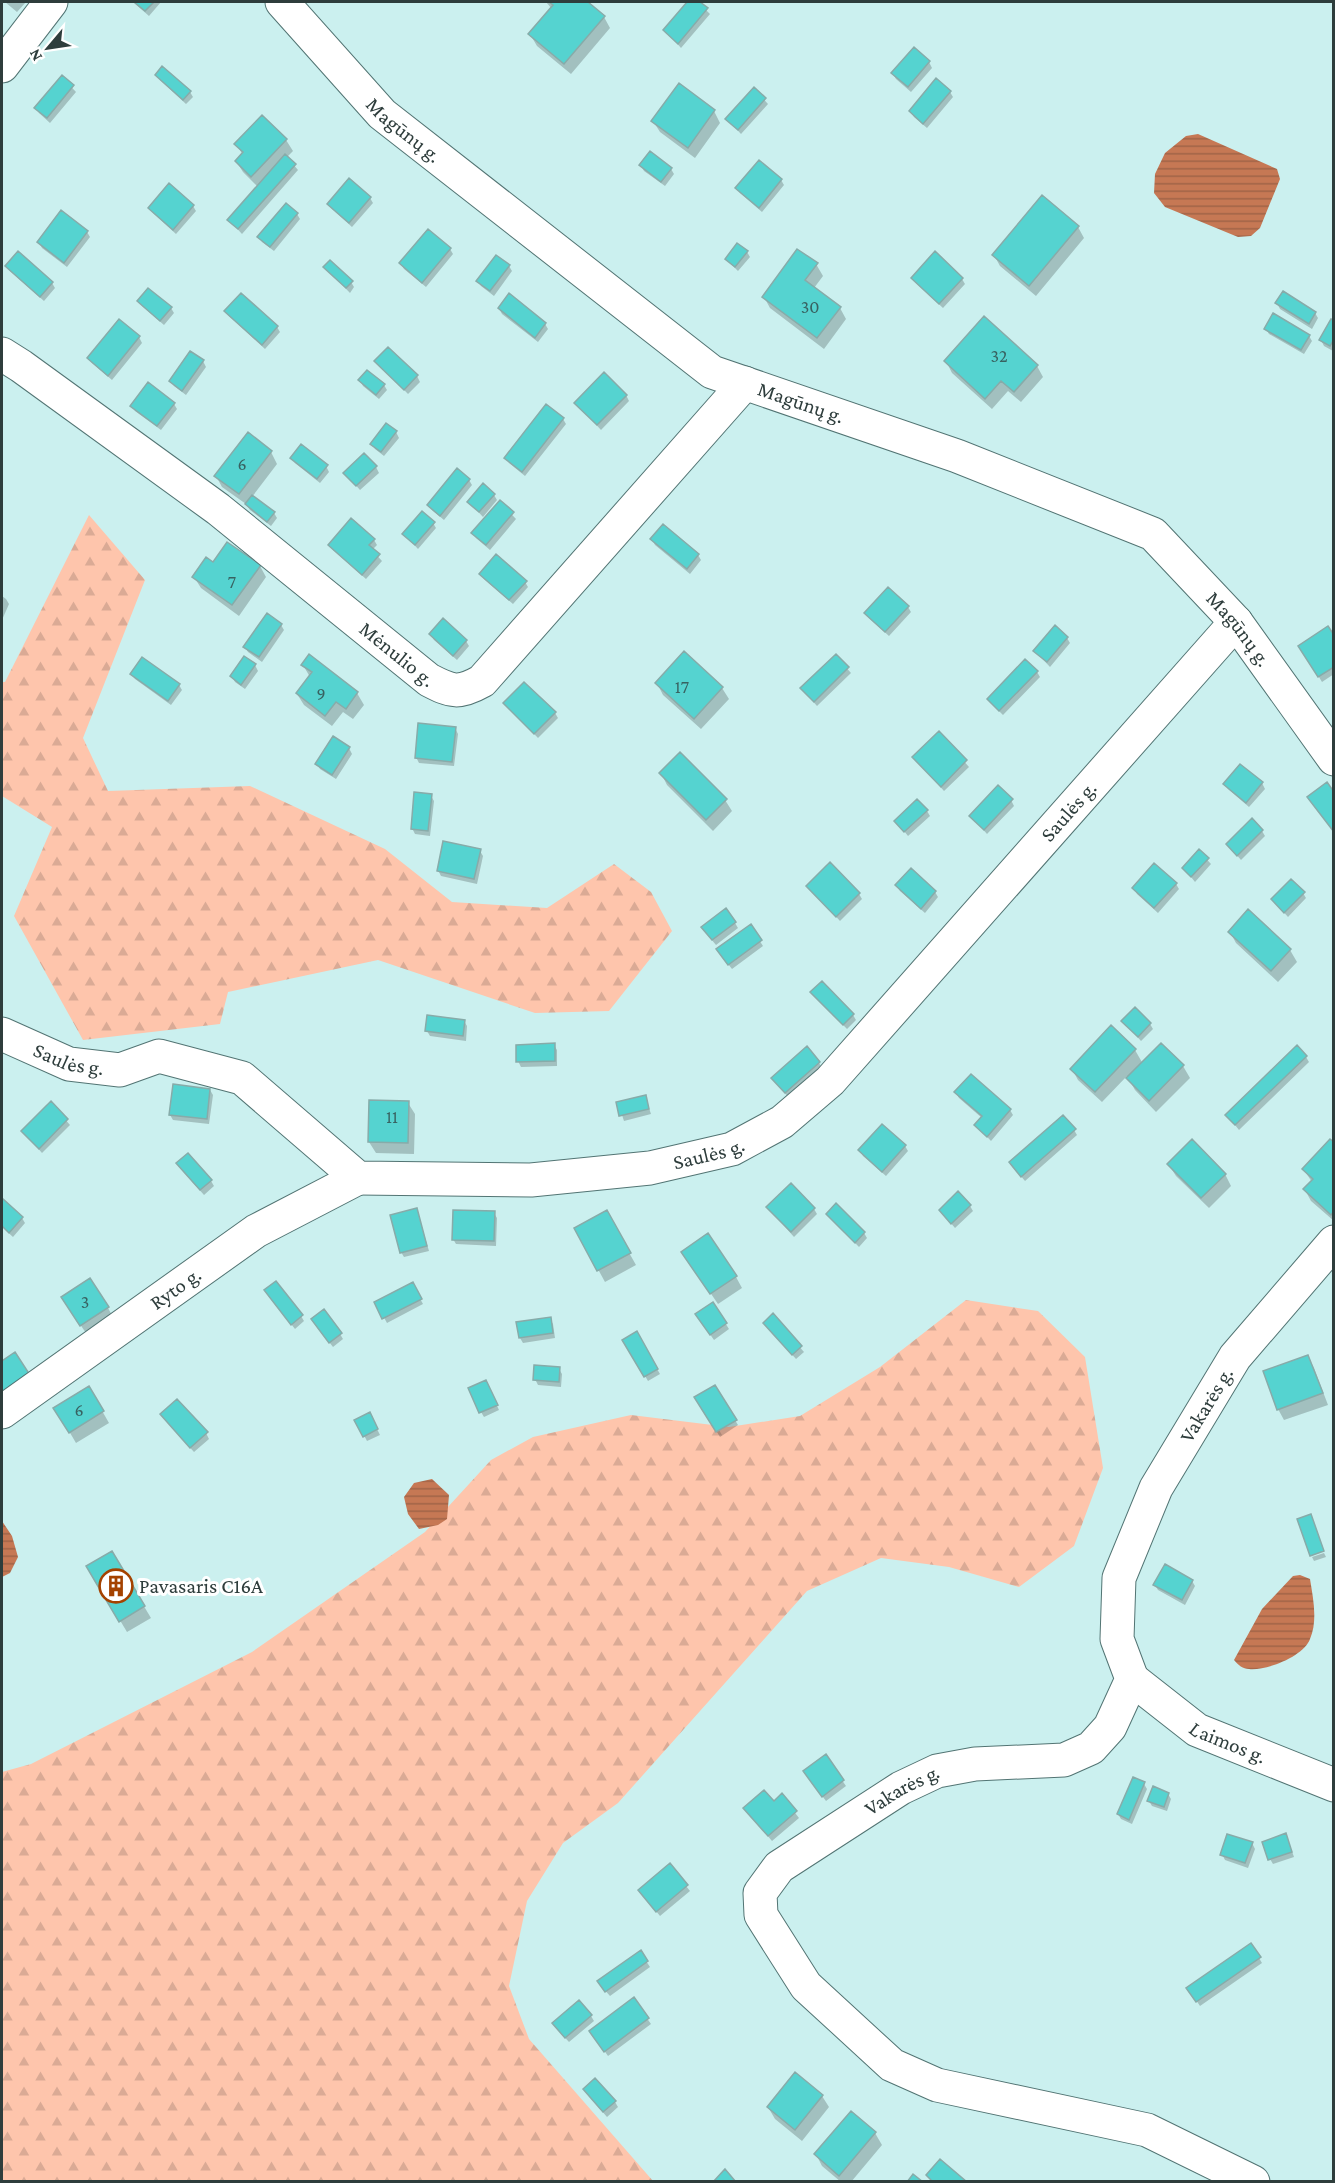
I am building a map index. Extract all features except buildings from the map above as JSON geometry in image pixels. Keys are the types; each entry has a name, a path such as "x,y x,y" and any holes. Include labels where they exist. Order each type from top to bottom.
{"street":[{"path":"2,66 51,2"},
{"name":"Magūnų g.","path":"282,2 382,114 712,372 957,456 1153,534 1236,622 1334,759"},
{"name":"Mėnulio g.","path":"2,354 218,509 429,680 449,690 466,690 482,681 745,383"},
{"name":"Saulės g.","path":"2,1034 69,1064 120,1070 159,1056 242,1078 358,1178 531,1180 650,1168 732,1149 782,1122 830,1081 1236,622"},
{"name":"Ryto g.","path":"2,1412 256,1231 358,1178"},
{"name":"Vakarės g.","path":"1253,2181 1147,2130 937,2085 892,2065 806,1986 761,1916 760,1893 779,1867 901,1788 937,1771 975,1764 1064,1760 1091,1748 1110,1727 1132,1679 1117,1639 1119,1578 1156,1488 1235,1357 1334,1242"},
{"name":"Laimos g.","path":"1132,1679 1197,1730 1334,1785"}],"green space":[{"path":"89,515 145,580 83,738 108,791 250,786 385,849 452,902 547,908 614,864 651,892 672,931 609,1011 535,1013 378,960 228,992 220,1024 83,1040 14,916 52,827 2,796 2,682 5,682"},
{"path":"966,1300 1038,1311 1085,1357 1103,1468 1074,1546 1019,1587 949,1567 881,1558 807,1591 618,1803 563,1843 527,1901 509,1986 529,2039 653,2181 2,2182 2,1772 31,1764 252,1652 425,1532 491,1460 533,1437 631,1415 729,1427 800,1416 880,1367"}],"shaded area":[{"path":"1198,134 1277,169 1280,179 1260,228 1251,236 1238,237 1165,207 1154,193 1155,174 1165,153 1186,136"},
{"path":"432,1479 449,1495 447,1519 438,1525 419,1529 408,1514 404,1497 414,1483"},
{"path":"2,1521 12,1536 18,1557 10,1573 2,1577"},
{"path":"1300,1575 1310,1579 1314,1624 1310,1639 1300,1651 1275,1665 1257,1669 1247,1669 1241,1666 1234,1660 1262,1609 1293,1576"}],"place":[{"name":"Pavasaris C16A","path":"116,1586"}]}
